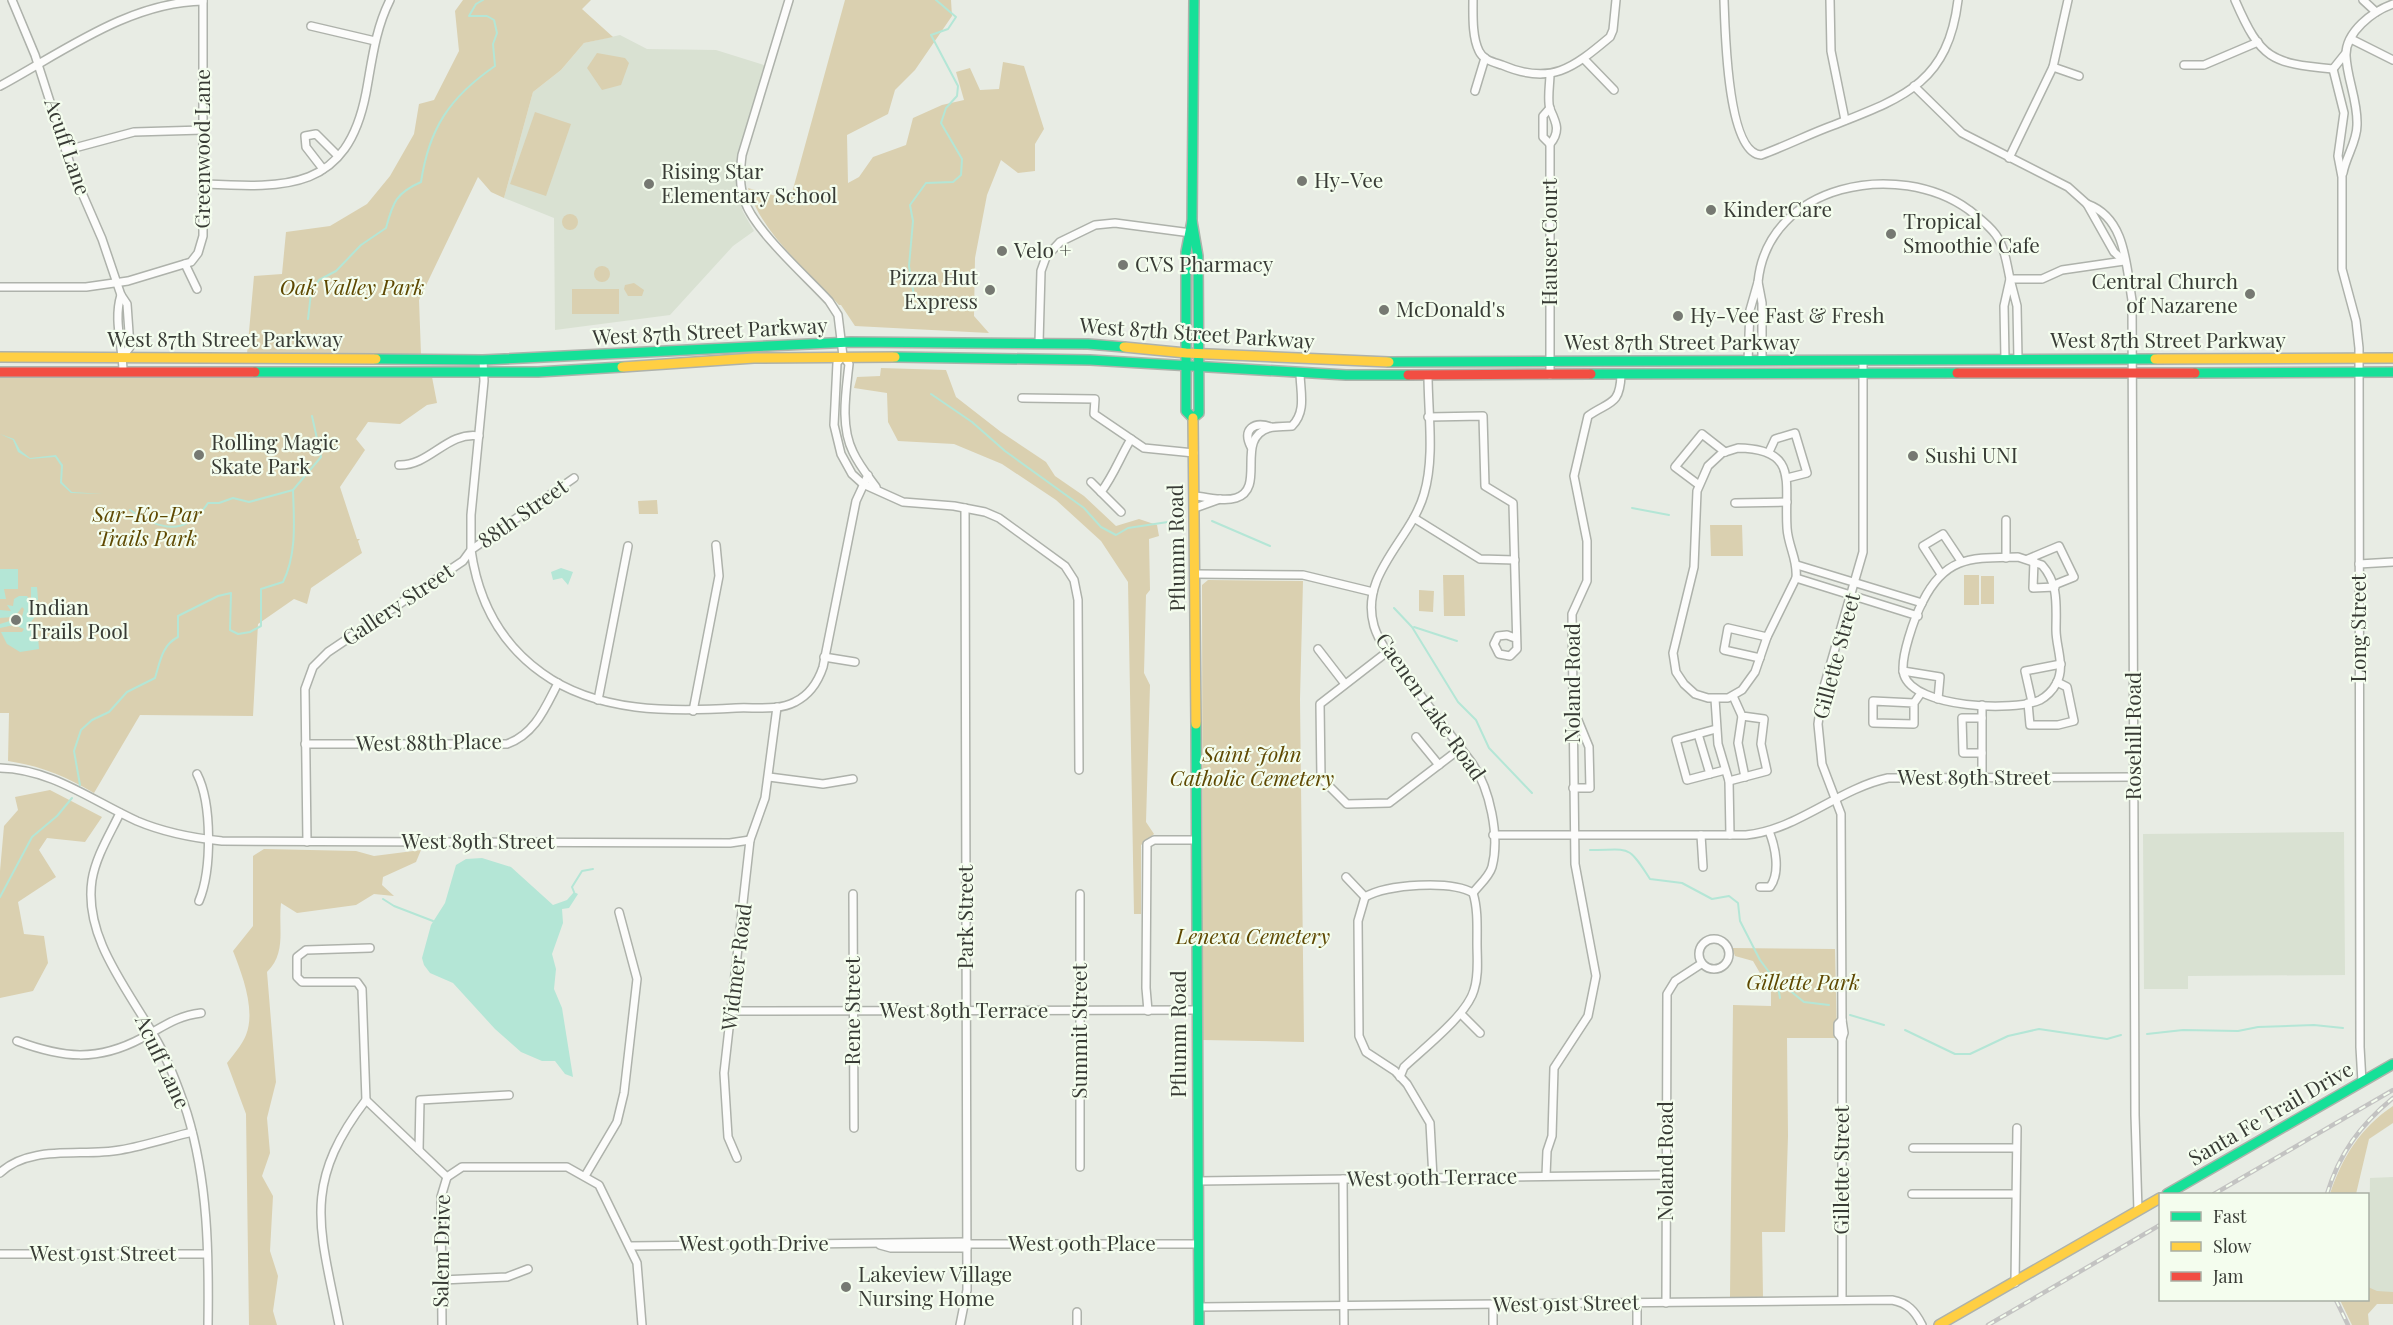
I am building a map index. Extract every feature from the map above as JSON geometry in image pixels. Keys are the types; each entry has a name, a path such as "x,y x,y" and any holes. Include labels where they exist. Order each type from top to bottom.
{"main road":[{"path":"1192,233 1200,354 1198,413 1193,418 1186,411 1186,353 1192,233 1194,0"},
{"name":"West 87th Street Parkway","path":"0,357 483,360 842,343 1039,343 1120,346 1200,354 1386,362 2393,358"},
{"path":"953,357 969,351 1027,352 1039,343"},
{"name":"West 87th Street Parkway","path":"0,372 484,373 606,370 754,358 843,356 1089,360 1300,372 1428,375 1957,373 2132,375 2393,372"},
{"path":"1678,375 1684,369 1746,369 1762,360"},
{"path":"1957,373 1972,368 2000,368 2018,360"},
{"name":"Pflumm Road","path":"1193,418 1196,574 1199,1325"},
{"name":"Santa Fe Trail Drive","path":"2168,1193 2393,1064"},
{"path":"1939,1325 2159,1199"}],"street":[{"name":"Acuff Lane","path":"12,0 39,65 67,150 118,283 120,295 119,347 123,357 123,372"},
{"path":"204,184 276,185 303,181 338,156 348,144 361,115 379,22 390,0"},
{"path":"789,0 742,155 740,176 744,201 755,220 829,301 838,315 843,356 849,364 845,409 848,435 853,452 876,488"},
{"path":"1473,0 1477,45 1485,58 1514,70 1550,75 1559,73 1584,59 1613,30 1616,0"},
{"path":"1724,0 1730,88 1747,147 1754,155 1771,152 1845,120 1887,105 1914,87 1926,76 1943,53 1951,34 1958,0"},
{"path":"1830,0 1831,51 1845,120"},
{"path":"2009,158 2053,67 2068,0"},
{"path":"2363,0 2376,12"},
{"path":"0,86 134,15 165,5 203,1"},
{"name":"Greenwood Lane","path":"185,264 191,262 202,244 203,1"},
{"path":"2238,1 2246,26 2268,53 2284,63 2306,68 2333,69 2346,54 2351,39 2360,24 2393,3"},
{"path":"311,26 375,42"},
{"path":"2351,39 2393,60"},
{"path":"2184,65 2204,65 2258,42"},
{"name":"Long Street","path":"2342,177 2357,135 2356,100 2346,54"},
{"path":"1475,91 1485,58"},
{"path":"1584,59 1614,90"},
{"path":"2053,67 2079,76"},
{"name":"Long Street","path":"2333,69 2344,112 2338,156 2342,177 2342,268 2356,321 2359,358 2362,1082"},
{"name":"Hauser Court","path":"1550,75 1550,108 1556,116 1556,137 1550,144 1550,375"},
{"name":"Rosehill Road","path":"1914,87 1962,133 2009,158 2053,177 2087,204 2102,209 2124,245 2124,261 2132,300 2135,1152 2138,1211"},
{"name":"Hauser Court","path":"1550,108 1543,116 1543,137 1550,144"},
{"path":"67,150 134,132 203,130"},
{"path":"322,169 306,147 305,136 316,134 338,156"},
{"path":"1748,361 1750,310 1761,262 1770,240 1799,211 1821,198 1843,189 1885,183 1911,185 1940,194 1984,221 1997,236 2018,306 2018,360"},
{"name":"Rosehill Road","path":"2087,204 2114,252 2124,261"},
{"path":"1039,343 1041,271 1046,257 1060,242 1095,225 1115,223 1192,233"},
{"path":"2010,279 2042,279 2062,270 2124,261"},
{"path":"0,287 86,287 118,283 185,264 197,289"},
{"path":"2005,359 2004,306 2010,279"},
{"path":"1758,282 1762,303 1762,360"},
{"path":"843,356 837,363 836,438 852,474 863,484 911,504 965,508 999,518 1065,566 1077,591 1078,770"},
{"name":"Gallery Street","path":"307,842 305,689 308,676 320,658 463,561 471,550 471,515 484,373 483,360"},
{"name":"Gillette Street","path":"1842,1300 1842,1039 1838,1034 1838,1024 1842,1020 1841,814 1822,764 1818,724 1824,690 1856,582 1864,532 1863,361"},
{"path":"1251,447 1247,439 1253,424 1259,423 1271,427 1292,426 1299,419 1302,409 1300,372"},
{"name":"Caenen Lake Road","path":"1428,375 1428,477 1414,518 1382,568 1372,592 1373,625 1387,652 1461,748 1485,786 1490,801 1493,835 1491,868 1473,893"},
{"name":"Noland Road","path":"1546,1176 1547,1151 1552,1127 1554,1068 1588,1016 1595,983 1592,950 1577,886 1574,835 1572,614 1587,581 1587,541 1574,476 1588,416 1616,400 1621,375"},
{"path":"1022,398 1095,399 1094,414 1144,448 1194,453"},
{"path":"1428,417 1483,416 1485,486 1513,503 1515,638"},
{"path":"1194,496 1220,499 1235,498 1245,494 1250,484 1251,447 1255,438 1271,427"},
{"path":"1699,485 1675,467 1702,434 1725,452"},
{"path":"1769,452 1775,439 1794,434 1807,473 1787,478"},
{"path":"399,465 419,461 462,435 479,436"},
{"path":"836,438 848,435"},
{"path":"1101,492 1115,472 1115,464 1131,439"},
{"path":"1738,447 1759,448 1769,452 1783,464 1787,478 1789,541 1797,565 1796,578 1767,637 1747,685 1732,696 1715,699 1695,694 1676,672 1673,660 1677,632 1694,567 1695,505 1699,485 1708,466 1725,452 1738,447"},
{"path":"471,550 478,585 498,627 526,660 558,683 598,700 693,711 777,707 793,704 803,697 821,674 856,501 868,475"},
{"name":"88th Street","path":"471,550 574,478"},
{"path":"1091,482 1121,512"},
{"path":"1195,508 1220,499"},
{"path":"1735,503 1787,502"},
{"name":"Park Street","path":"960,1325 966,1302 967,1245 965,508"},
{"path":"1414,518 1480,559 1515,560"},
{"path":"2006,520 2006,558"},
{"path":"1941,574 1923,546 1943,534 1961,561"},
{"path":"693,711 719,576 716,545"},
{"path":"598,700 628,546"},
{"path":"2059,546 2074,578 2054,586 2033,588 2031,560 2059,546"},
{"path":"2006,558 2031,560 2046,570 2054,586 2061,664 2057,682 2046,696 2030,702 1982,705 1938,699 1921,693 1908,684 1903,671 1905,652 1922,603 1941,574 1961,561 2006,558"},
{"path":"2359,564 2393,562"},
{"path":"1797,565 1922,603"},
{"path":"1196,574 1303,575 1372,592"},
{"path":"1796,578 1918,616"},
{"path":"1760,658 1724,650 1728,628 1767,637"},
{"path":"1318,649 1345,684"},
{"path":"1387,652 1320,704 1321,778 1347,804 1389,803 1461,748"},
{"path":"824,657 855,662"},
{"path":"2057,682 2067,687 2074,721 2058,725 2030,725 2030,702 2025,671 2061,664"},
{"path":"1903,671 1940,676 1938,699"},
{"name":"West 88th Place","path":"305,744 507,744 517,740 534,726 558,683"},
{"path":"1914,703 1873,701 1873,723 1914,724 1914,703 1921,693"},
{"path":"1732,696 1742,716 1738,743 1745,777"},
{"path":"1715,699 1716,729 1729,781 1730,835"},
{"path":"1982,705 1982,778"},
{"name":"Widmer Road","path":"737,1158 728,1137 724,1084 750,840 763,808 777,707"},
{"path":"1573,708 1588,747 1590,788 1574,788"},
{"path":"1729,781 1767,771 1761,744 1764,719 1742,716"},
{"path":"1982,718 1962,718 1963,753 1982,753"},
{"path":"1716,729 1676,740 1687,780 1725,770"},
{"path":"1698,734 1710,774"},
{"path":"1416,737 1439,765"},
{"name":"West 89th Street","path":"0,768 25,770 51,777 120,813 162,829 207,839 307,842 730,843 750,840"},
{"path":"197,774 206,798 207,839 206,878 199,901"},
{"path":"769,777 831,784 853,779"},
{"name":"West 89th Street","path":"1574,835 1730,835 1768,831 1888,778 2134,777"},
{"name":"Acuff Lane","path":"120,813 95,868 91,897 92,914 106,952 152,1032 180,1092 192,1132 202,1179 207,1254 208,1325"},
{"path":"1760,887 1770,887 1775,880 1775,845 1768,831"},
{"path":"1493,835 1574,835"},
{"path":"1701,835 1703,867"},
{"path":"1149,1011 1146,988 1147,844 1154,840 1197,840"},
{"path":"1346,877 1365,897"},
{"path":"1365,897 1394,887 1456,887 1473,893 1476,904 1474,992 1461,1014 1404,1067 1400,1077"},
{"name":"Rene Street","path":"853,894 854,1128"},
{"name":"Summit Street","path":"1080,894 1080,1167"},
{"path":"1365,897 1358,921 1359,1036 1366,1053 1400,1077 1430,1123 1432,1178"},
{"path":"585,1176 617,1122 624,1094 637,979 619,912"},
{"path":"1712,938 1720,942 1729,951 1728,963 1723,968 1711,970 1701,964 1700,947 1706,939 1712,938"},
{"path":"339,1325 326,1257 320,1203 324,1174 333,1151 345,1127 366,1100 362,989 357,982 302,982 297,977 297,957 306,950 370,948"},
{"name":"Noland Road","path":"1666,1303 1667,994 1675,981 1701,964"},
{"name":"West 89th Terrace","path":"732,1011 1197,1010"},
{"path":"17,1041 57,1054 77,1056 112,1050 182,1015 201,1013"},
{"path":"1461,1014 1480,1033"},
{"path":"418,1150 420,1100 509,1095"},
{"path":"366,1100 447,1177 462,1167 567,1167 585,1176 604,1192 630,1246 639,1272 642,1325"},
{"path":"2015,1283 2017,1128"},
{"path":"0,1173 13,1163 31,1156 121,1150 192,1132"},
{"path":"1913,1148 2015,1148"},
{"name":"West 90th Terrace","path":"1198,1180 1666,1175"},
{"name":"Salem Drive","path":"442,1325 441,1197 447,1177"},
{"path":"1343,1179 1344,1325"},
{"path":"1912,1194 2015,1194"},
{"name":"West 90th Drive","path":"630,1246 804,1242 878,1244 891,1241 967,1245"},
{"name":"West 90th Place","path":"967,1245 1197,1244"},
{"name":"West 91st Street","path":"0,1254 207,1254"},
{"path":"442,1280 495,1278 528,1269"},
{"name":"West 91st Street","path":"1199,1307 1842,1300 1900,1302 1916,1313 1922,1325"},
{"path":"1637,1303 1637,1325"},
{"path":"1493,1305 1493,1325"},
{"path":"1077,1312 1077,1325"}],"shaded area":[{"path":"620,35 647,49 716,50 767,66 737,161 737,193 743,212 754,231 733,246 670,315 555,330 554,218 504,198 533,92 561,70 584,43"},
{"path":"0,434 14,439 20,450 30,458 56,455 63,465 62,482 72,492 103,494 71,493 60,483 61,466 55,457 30,459 18,452 13,440"},
{"path":"561,568 573,572 568,585 562,578 553,580 551,572"},
{"path":"0,569 18,569 18,589 4,589 6,599 0,599"},
{"name":"Indian Trails Pool","path":"31,587 37,587 38,600 33,601 38,613 31,622 38,636 39,649 20,652 7,644 1,632 22,632 24,629 14,625 0,628 0,624 22,617 24,609 22,607 12,616 0,618 0,610 11,611 7,605 13,606 14,599 19,596 27,596 31,601"},
{"path":"2344,832 2345,975 2188,976 2188,989 2144,989 2143,834"},
{"path":"482,858 511,867 553,905 567,900 574,892 578,894 569,908 562,909 563,923 552,954 556,969 554,989 562,1008 573,1077 565,1074 555,1061 542,1061 521,1052 495,1029 453,983 430,973 424,965 422,958 431,925 445,903 456,865 466,859"},
{"path":"2393,1177 2393,1297 2369,1297 2370,1178"}],"green space":[{"name":"Oak Valley Park","path":"463,0 591,0 582,9 613,37 584,43 561,70 533,92 504,198 491,192 478,177 419,300 421,354 247,354 254,276 282,274 286,232 330,226 367,204 390,176 414,134 419,104 434,100 459,51 455,11"},
{"path":"845,0 951,0 952,16 915,70 895,90 888,114 847,135 848,183 859,177 873,157 906,145 913,118 942,105 964,100 956,72 970,68 980,90 999,89 1003,62 1024,66 1044,129 1035,144 1035,171 1018,173 1001,160 987,195 975,258 974,316 989,333 855,326 841,305 786,250 754,204 748,188 790,200"},
{"path":"597,53 625,58 629,63 621,85 602,90 587,68"},
{"path":"535,112 571,124 546,196 510,184"},
{"path":"567,214 573,214 578,222 576,228 567,230 562,225 562,219"},
{"path":"599,266 605,266 610,274 608,280 599,282 594,277 594,271"},
{"path":"634,283 644,290 642,296 628,296 624,289 625,285"},
{"path":"572,289 619,289 619,314 572,314"},
{"path":"881,368 946,370 956,397 1001,432 1046,462 1055,476 1084,496 1116,526 1139,519 1157,525 1159,536 1149,539 1150,590 1146,595 1144,673 1150,685 1146,822 1154,834 1141,845 1141,914 1134,914 1128,582 1101,541 1056,500 1002,464 954,444 898,441 888,422 887,393 854,388 857,377 880,376"},
{"name":"Sar-Ko-Par Trails Park","path":"432,377 437,403 427,405 400,424 368,422 356,439 365,450 340,487 357,539 360,539 358,541 362,553 311,588 307,604 294,599 258,624 253,716 140,715 94,793 52,772 8,761 9,713 0,713 0,378"},
{"path":"657,500 658,514 639,514 638,501"},
{"path":"1710,525 1742,525 1743,556 1711,556"},
{"path":"1443,575 1464,575 1465,616 1444,616"},
{"path":"1964,575 1979,575 1979,605 1964,605"},
{"path":"1981,576 1994,576 1994,604 1981,604"},
{"path":"1208,580 1303,581 1300,699 1304,1042 1203,1040 1202,585"},
{"path":"1419,590 1434,591 1433,612 1419,611"},
{"path":"50,790 102,817 85,842 47,838 39,850 56,877 18,902 24,934 44,936 48,963 33,991 0,998 0,871 4,826 18,810 15,797"},
{"path":"264,849 356,851 374,856 421,850 416,862 383,877 382,885 394,896 374,894 356,905 297,913 281,903 279,948 267,972 276,1082 267,1118 270,1153 262,1176 273,1196 270,1251 278,1276 273,1311 277,1325 249,1325 246,1114 227,1063 242,1042 249,1025 247,992 233,951 253,926 253,856"},
{"name":"Gillette Park","path":"1732,948 1835,949 1837,1038 1787,1038 1788,1136 1785,1232 1762,1232 1763,1297 1730,1297 1733,1005 1771,1006 1771,992 1753,961 1735,956"},
{"path":"2393,1106 2393,1123 2369,1139 2356,1193 2330,1193 2340,1168 2354,1145 2381,1115"},
{"path":"2369,1287 2377,1291 2393,1292 2393,1304 2377,1304 2368,1314 2369,1325 2352,1325 2340,1301 2369,1301"}],"waterway":[{"path":"308,319 311,293 319,280 336,271 361,245 386,228 397,199 406,190 421,182 430,145 444,115 466,90 495,66 493,44 497,33 494,20 487,16 469,16 476,4 483,0"},
{"path":"914,296 909,266 913,221 910,205 926,183 953,182 961,175 962,159 941,123 946,108 957,96 958,86 931,35 948,29 956,17 936,0"},
{"path":"931,394 972,422 1005,451 1084,508 1101,527 1116,535 1128,528 1181,520"},
{"path":"80,785 74,751 81,730 92,720 109,712 127,692 155,678 165,649 178,637 178,616 218,596 231,593 230,630 238,634 250,632 261,626 261,589 283,582 291,560 294,537 293,490 321,457 312,416"},
{"path":"130,510 151,522 172,527 191,521 208,503 219,503 233,498 249,502 293,490"},
{"path":"1632,508 1669,515"},
{"path":"1212,521 1270,546"},
{"path":"1394,608 1412,627 1458,702 1476,720 1489,748 1532,793"},
{"path":"1414,627 1457,641"},
{"path":"0,897 32,837 57,816 72,798"},
{"path":"1590,850 1626,851 1637,859 1650,879 1682,883 1712,899 1729,896 1738,903 1740,921 1760,960 1772,976 1804,1002 1829,1005"},
{"path":"574,892 572,887 582,871 593,869"},
{"path":"383,899 394,906 433,921"},
{"path":"1777,981 1780,998"},
{"path":"1850,1015 1884,1025"},
{"path":"2147,1034 2183,1030 2238,1031 2258,1027 2314,1025 2343,1028"},
{"path":"1905,1030 1955,1054 1970,1054 2008,1036 2039,1029 2107,1039 2121,1035"}],"railway":[{"path":"2216,1193 2393,1090"},
{"path":"2327,1193 2344,1153 2352,1141 2370,1119 2393,1098"},
{"path":"1988,1325 2159,1226"},
{"path":"2336,1301 2348,1325"}],"traffic: fast":[{"path":"1193,418 1199,413 1198,256 1192,221 1194,0"},
{"path":"1192,221 1186,252 1186,411 1193,418"},
{"path":"376,359 483,360 851,342 1088,344 1124,347"},
{"path":"895,357 1090,360 1346,375 1408,375"},
{"path":"1389,362 2155,359"},
{"path":"255,372 538,372 622,367"},
{"path":"2195,373 2393,372"},
{"path":"1591,374 1957,373"},
{"path":"1196,724 1199,1325"},
{"path":"2169,1193 2393,1064"}],"traffic: slow":[{"path":"1124,347 1186,353 1389,362"},
{"path":"0,357 376,359"},
{"path":"622,367 754,358 895,357"},
{"path":"2155,359 2393,358"},
{"path":"1193,418 1196,724"},
{"path":"1939,1325 2159,1199"}],"traffic: jam":[{"path":"0,372 255,372"},
{"path":"1957,373 2195,373"},
{"path":"1408,375 1591,374"}],"place":[{"name":"Hy-Vee","path":"1302,181"},
{"name":"Rising Star Elementary School","path":"649,184"},
{"name":"KinderCare","path":"1711,210"},
{"name":"Tropical Smoothie Cafe","path":"1891,234"},
{"name":"Velo +","path":"1002,251"},
{"name":"CVS Pharmacy","path":"1123,265"},
{"name":"Pizza Hut Express","path":"990,290"},
{"name":"Central Church of Nazarene","path":"2250,294"},
{"name":"McDonald's","path":"1384,310"},
{"name":"Hy-Vee Fast & Fresh","path":"1678,316"},
{"name":"Rolling Magic Skate Park","path":"199,455"},
{"name":"Sushi UNI","path":"1913,456"},
{"name":"Indian Trails Pool","path":"16,620"},
{"name":"Lakeview Village Nursing Home","path":"846,1287"}],"park label":[{"name":"Saint John Catholic Cemetery","path":"1252,767"},
{"name":"Lenexa Cemetery","path":"1253,937"}]}
